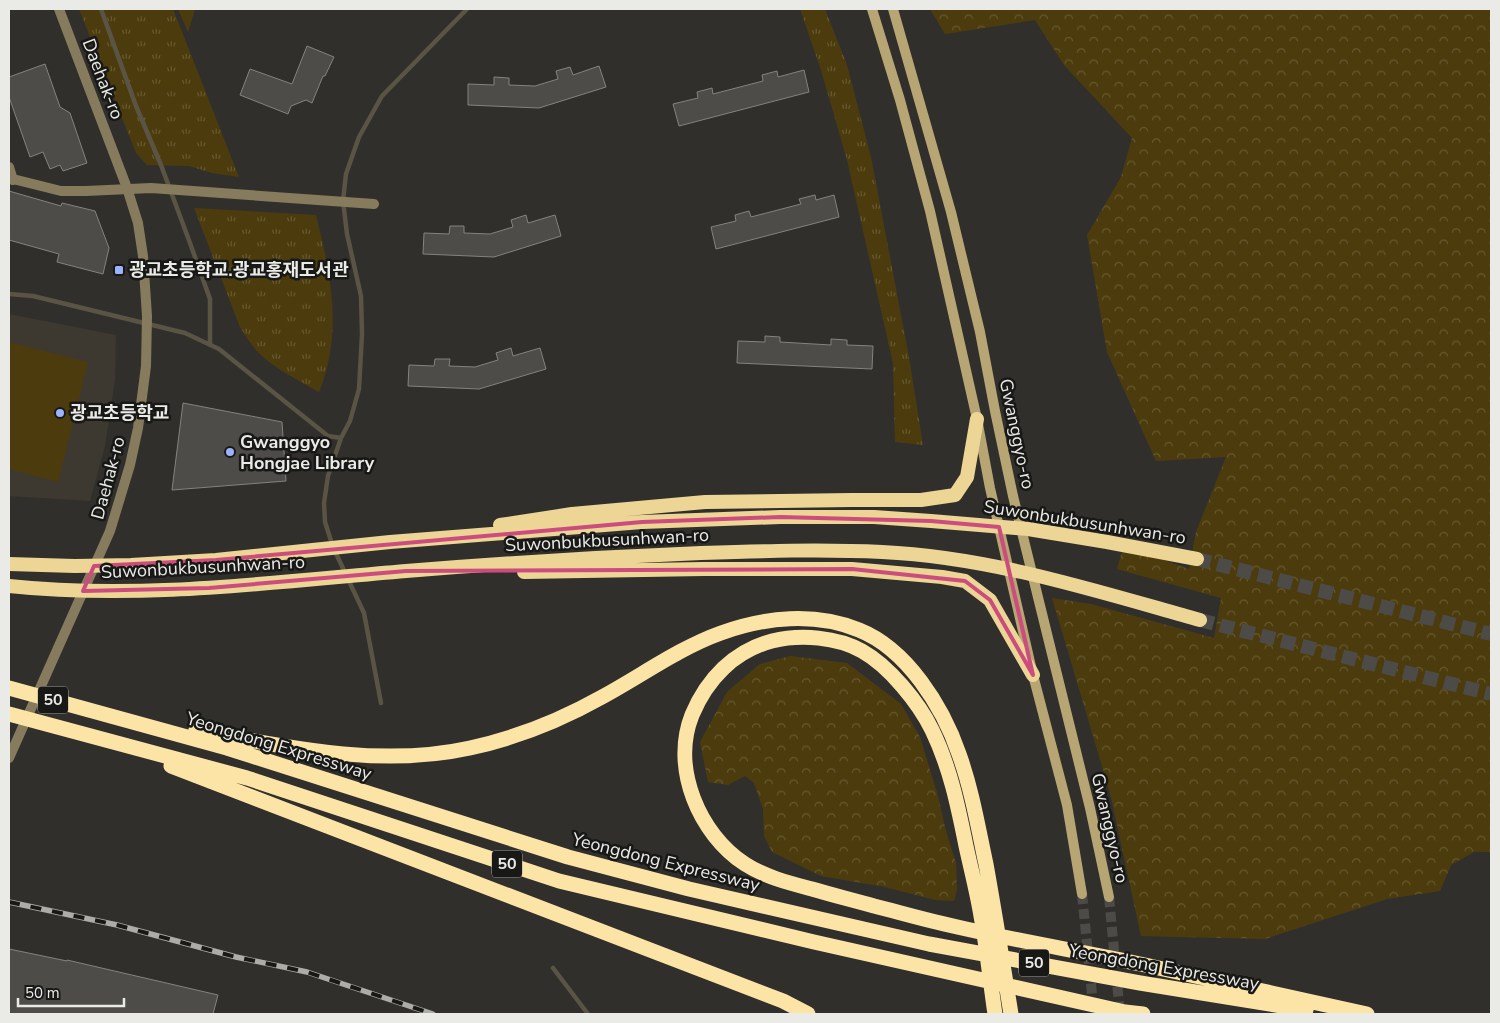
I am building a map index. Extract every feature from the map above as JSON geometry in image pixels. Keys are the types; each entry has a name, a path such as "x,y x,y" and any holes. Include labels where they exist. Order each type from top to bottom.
{"highway":[{"path":"390,542 572,514 705,502 921,500 955,495 968,477 977,420"},
{"name":"Suwonbukbusunhwan-ro","path":"12,565 131,565 216,560 390,542 642,522 780,517 874,517 1028,529 1197,559"},
{"name":"Suwonbukbusunhwan-ro","path":"13,587 67,591 130,592 209,588 406,571 648,555 780,550 883,552 942,557 1045,576 1200,620"},
{"path":"406,571 559,572 704,569 852,569 942,577 965,581 990,600 1033,675"},
{"path":"97,711 263,743 313,750 354,755 398,757 435,755 489,744 537,728 599,699 686,649 719,634 748,624 792,618 825,620 860,630 887,647 914,673 937,706 954,740 965,772 976,817 993,900 1011,1014"},
{"path":"994,1014 981,917 957,799 935,736 914,700 897,680 869,655 853,647 829,640 796,638 772,641 747,651 728,664 708,684 696,705 689,722 686,737 685,768 693,798 717,839 742,863 756,871 771,877 935,922 1148,966 1367,1014"},
{"name":"Yeongdong Expressway","path":"9,688 227,748 568,857 689,889 928,944 1140,983 1329,1014"},
{"name":"50","path":"9,714 247,778 559,881 690,913 1125,1012 1143,1014"},
{"path":"93,736 783,1001 808,1014"}],"main road":[{"name":"Gwanggyo-ro","path":"872,9 900,100 930,211 1033,675 1068,805 1082,894"},
{"name":"Gwanggyo-ro","path":"893,9 951,212 980,332 1013,496 1090,808 1109,897"}],"street":[{"name":"Daehak-ro","path":"9,758 115,517 130,465 138,428 144,390 148,340 143,256 138,223 127,188 59,9"},
{"path":"9,167 11,179 61,190 86,191 151,188 374,204"}],"highlighted area":[{"path":"780,517 931,521 999,527 1033,675 990,600 965,581 852,569 406,571 209,588 83,591 94,566 216,560 642,522"}],"shaded area":[{"name":"광교초등학교","path":"9,314 116,335 115,380 105,446 90,501 9,496"}],"green space":[{"path":"79,9 173,9 239,177 212,173 189,166 147,165 136,153"},
{"path":"178,9 195,9 188,32"},
{"path":"800,9 825,9 847,65 871,157 909,357 923,445 895,442 893,363 847,160 821,70"},
{"path":"930,9 1491,9 1491,853 1474,852 1451,865 1440,891 1387,899 1265,939 1141,936 1110,793 1052,598 1091,604 1214,638 1221,598 1117,569 1122,551 1158,558 1189,569 1196,532 1226,457 1156,461 1107,352 1087,235 1121,177 1132,138 1064,65 1035,20 945,34"},
{"path":"194,208 316,215 330,282 333,326 331,348 319,392 269,362 256,350 248,339 240,327"},
{"path":"9,342 88,362 58,482 9,469"},
{"path":"790,656 847,663 901,704 920,737 938,796 956,863 957,889 954,901 935,900 885,887 821,876 772,852 764,836 763,809 754,783 745,776 728,785 708,782 700,742 727,692 760,664"}],"building":[{"path":"307,46 334,57 325,76 323,76 312,103 306,100 291,106 288,114 240,95 250,69 292,84"},
{"path":"45,64 60,107 70,113 87,163 63,171 60,165 50,169 43,152 30,157 9,97 9,77"},
{"path":"599,66 606,87 539,108 468,105 468,84 494,85 494,77 509,78 509,85 535,86 558,79 556,71 570,67 573,75"},
{"path":"804,70 809,92 679,126 673,104 698,98 697,92 712,88 713,94 763,81 762,75 777,71 778,77"},
{"path":"9,191 61,206 62,203 95,211 109,248 103,274 57,262 59,254 9,240"},
{"path":"815,195 816,200 834,195 839,217 716,249 711,227 736,221 735,215 749,211 751,217 801,204 799,199"},
{"path":"526,215 528,223 555,215 561,236 494,257 423,254 424,233 449,234 450,226 464,226 464,233 490,234 513,227 511,220"},
{"path":"765,336 780,337 780,342 831,345 831,339 847,340 847,345 873,346 872,369 737,363 738,341 765,342"},
{"path":"511,348 513,356 540,348 546,369 479,389 408,386 409,365 434,366 435,359 450,359 449,366 475,367 498,360 496,353"},
{"name":"Gwanggyo Hongjae Library","path":"183,403 282,422 286,481 172,490"},
{"path":"9,949 67,960 218,995 213,1014 9,1014"}],"waterway":[{"path":"101,9 210,299 210,345"},
{"path":"381,703 364,613 333,547 325,522 324,503 328,476 341,438 350,421 359,389 362,334 361,296 347,234 343,201 346,174 359,137 382,96 467,9"},
{"path":"9,294 33,296 185,333 219,349 328,436 341,438"},
{"path":"553,968 588,1014"}],"tunnel":[{"path":"1197,559 1491,634"},
{"path":"1200,620 1491,694"},
{"path":"1082,894 1094,1014"},
{"path":"1109,897 1120,1014"}],"railway":[{"path":"9,902 117,925 236,957 307,972 433,1014"}],"place":[{"name":"광교초등학교.광교홍재도서관","path":"119,270"},
{"name":"광교초등학교","path":"60,413"},
{"name":"Gwanggyo Hongjae Library","path":"230,452"}]}
